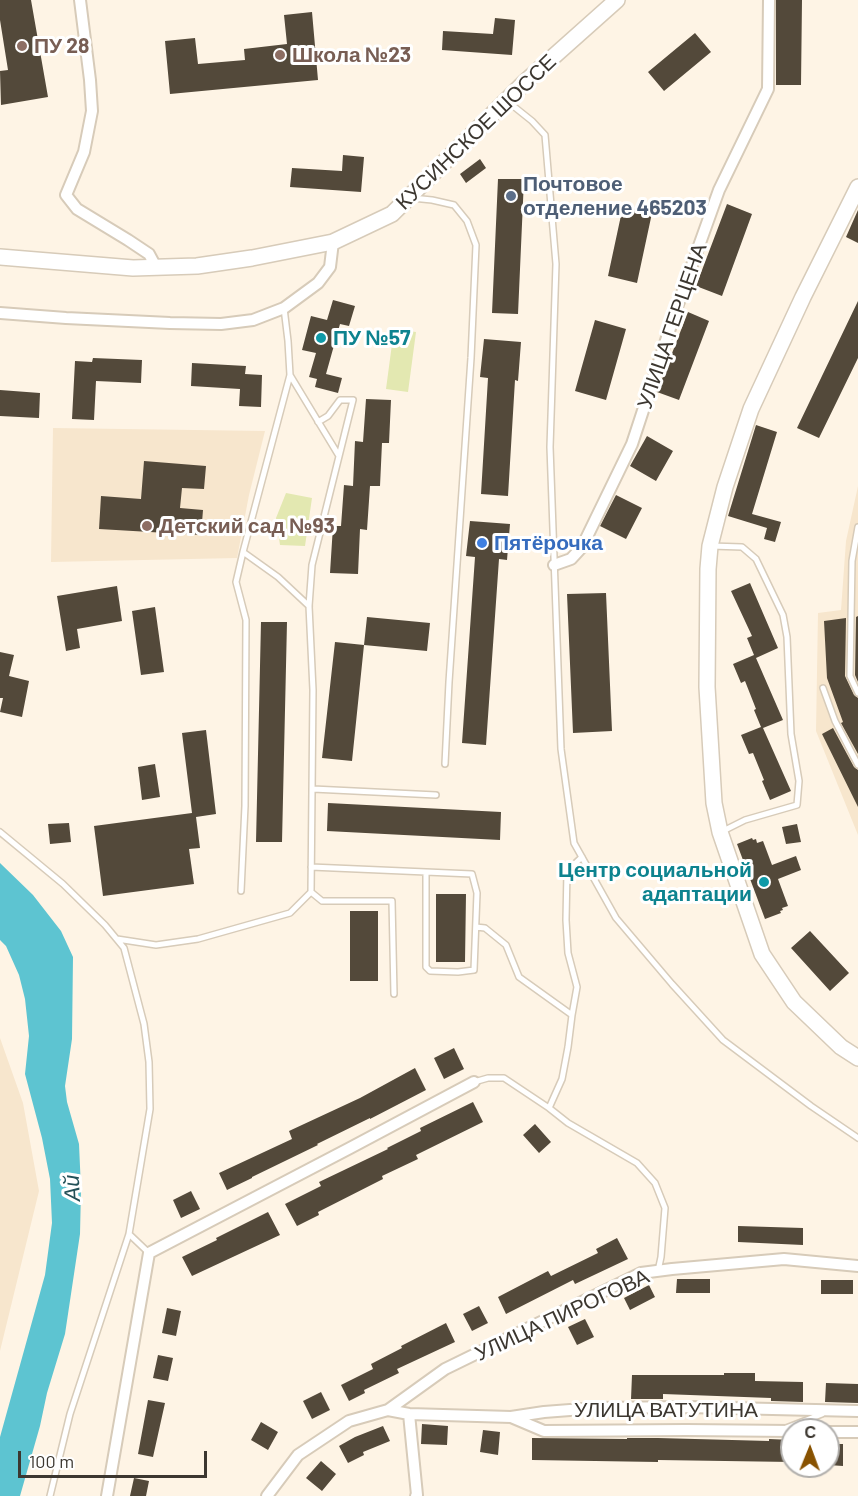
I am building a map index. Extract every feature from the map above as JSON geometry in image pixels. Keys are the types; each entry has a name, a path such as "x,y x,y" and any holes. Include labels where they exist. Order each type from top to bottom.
{"main road":[{"name":"КУСИНСКОЕ ШОССЕ","path":"0,257 133,268 197,266 333,242 392,214 506,100 617,0"},
{"path":"858,187 751,409 725,487 710,546 708,568 707,687 714,803 720,832 762,954 794,1002 841,1047 858,1058"}],"street":[{"path":"80,0 92,111 84,152 66,195 76,209 149,255 156,267"},
{"name":"УЛИЦА ГЕРЦЕНА","path":"554,565 571,559 582,548 632,444 719,190 768,89 769,0"},
{"path":"0,313 90,320 220,324 253,320 284,308 318,283 330,267 333,242"},
{"path":"106,1496 148,1253 474,1082"},
{"name":"УЛИЦА ПИРОГОВА","path":"388,1410 445,1369 641,1273 784,1259 858,1266"},
{"name":"УЛИЦА ВАТУТИНА","path":"267,1496 298,1455 349,1421 388,1410 409,1414 511,1417 596,1408 687,1407 858,1411"},
{"path":"409,1414 417,1496"},
{"name":"УЛИЦА ВАТУТИНА","path":"511,1417 544,1431 778,1431"},
{"path":"840,1432 858,1432"}],"lane":[{"path":"506,100 545,135 556,264 550,447 561,749 574,843 616,918 723,1040 858,1138"},
{"path":"408,198 454,205 467,221 476,245 445,764"},
{"path":"241,891 245,806 246,620 236,582 290,375 284,308"},
{"path":"290,375 339,456"},
{"path":"117,939 156,945 198,939 290,913 311,892 313,690 309,606 312,565 353,400 340,400 327,416 318,422"},
{"path":"858,527 852,561 850,676 858,693"},
{"path":"710,546 742,547 756,559 783,615 788,637 791,734 799,781 797,805 745,820 720,832"},
{"path":"243,552 278,577 309,606"},
{"path":"822,688 835,721 858,765"},
{"path":"313,789 436,795"},
{"path":"0,832 63,884 105,925 124,948 144,1024 149,1062 150,1109 129,1234 70,1414 50,1496"},
{"path":"549,1108 562,1079 577,987 568,953 567,871 582,857"},
{"path":"311,867 426,872 472,874 477,893 474,970 430,971 426,967 426,872"},
{"path":"311,892 322,901 392,901 394,994"},
{"path":"476,927 485,928 506,945 519,977 572,1015"},
{"path":"474,1082 488,1078 504,1078 520,1087 568,1123 637,1163 655,1183 665,1208 658,1271"},
{"path":"129,1234 148,1253"},
{"path":"778,1431 830,1411"}],"shaded area":[{"name":"Детский сад №93","path":"53,428 265,431 249,495 237,558 51,562"},
{"path":"858,486 858,835 816,731 818,613 841,610 846,541"},
{"path":"0,1038 23,1103 39,1191 0,1351"}],"green space":[{"path":"394,329 416,332 408,392 386,389"},
{"path":"286,493 312,498 305,546 280,545 276,518"}],"water":[{"name":"Ай","path":"0,863 33,895 61,931 73,957 72,1039 65,1086 67,1102 79,1144 81,1189 80,1234 65,1334 20,1496 0,1496 0,1437 45,1275 52,1223 50,1179 25,1074 29,1036 25,999 19,975 6,946 0,940"}],"building":[{"name":"ПУ 28","path":"0,0 31,0 48,97 1,105 0,71 8,70 0,20"},
{"path":"776,0 802,0 801,85 776,85"},
{"name":"Школа №23","path":"312,12 318,80 170,94 165,41 195,38 198,64 245,60 244,49 287,44 284,15"},
{"path":"495,18 515,20 512,55 442,50 443,31 493,34"},
{"path":"695,33 711,52 664,91 648,72"},
{"path":"343,155 364,157 361,192 290,187 292,168 342,171"},
{"path":"480,159 486,168 466,183 460,174"},
{"path":"498,179 524,179 518,314 492,313"},
{"path":"727,204 752,214 722,296 696,286"},
{"path":"623,206 652,213 637,283 608,276"},
{"path":"858,210 858,243 846,237"},
{"name":"ПУ №57","path":"333,300 355,306 349,326 340,324 326,374 342,378 338,393 315,387 317,379 309,377 316,353 302,350 311,316 327,320"},
{"path":"858,301 858,358 819,438 797,428"},
{"path":"688,312 709,321 679,400 657,392"},
{"path":"595,320 626,329 606,400 575,391"},
{"path":"484,339 521,342 518,381 515,380 508,496 481,494 488,378 480,377"},
{"path":"93,358 142,360 141,383 96,381 94,420 72,419 75,361 92,362"},
{"path":"192,363 246,366 245,374 262,375 261,407 239,406 240,389 191,386"},
{"path":"0,390 40,393 39,418 0,416"},
{"path":"366,399 391,400 389,443 382,443 380,486 370,486 367,530 360,529 358,574 330,573 333,526 341,526 344,485 353,486 355,441 363,442"},
{"path":"756,425 777,432 752,514 781,522 775,542 764,539 767,528 728,516"},
{"path":"647,436 673,451 656,481 630,466"},
{"path":"144,461 206,466 204,489 182,488 180,508 203,510 201,535 99,529 101,496 141,499"},
{"path":"616,495 642,508 626,539 600,526"},
{"path":"470,521 510,524 507,560 499,559 486,745 462,743 475,557 466,556"},
{"path":"750,583 778,648 756,658 783,720 763,728 791,791 770,800 753,753 749,754 741,735 761,727 745,681 741,683 733,664 754,655 747,638 752,636 731,591"},
{"path":"117,586 122,621 77,629 80,648 66,651 57,596"},
{"path":"606,593 612,731 573,733 567,594"},
{"path":"155,607 164,672 141,675 132,611"},
{"path":"858,616 858,682 855,675 856,617"},
{"path":"367,617 430,623 427,651 364,645"},
{"path":"846,618 845,676 854,695 858,698 858,754 841,723 843,722 827,678 824,621"},
{"path":"261,622 287,622 282,842 256,842"},
{"path":"335,642 364,645 352,761 322,758"},
{"path":"0,652 14,655 9,676 29,681 22,717 0,712 3,698 0,698"},
{"path":"833,728 854,767 858,770 858,807 822,734"},
{"path":"206,730 216,814 196,817 200,848 189,849 194,884 103,896 94,826 192,813 182,733"},
{"path":"155,764 160,797 142,800 138,767"},
{"path":"328,803 501,812 500,840 327,831"},
{"path":"69,823 71,842 50,844 48,824"},
{"path":"797,824 801,842 786,844 782,827"},
{"name":"Центр социальной адаптации","path":"752,838 756,839 757,843 763,841 772,865 796,856 801,870 778,879 788,906 782,908 781,913 765,919 737,844"},
{"path":"436,894 466,894 465,962 436,962"},
{"path":"350,911 378,911 378,981 350,981"},
{"path":"810,931 849,973 830,991 791,948"},
{"path":"454,1048 464,1069 444,1079 434,1058"},
{"path":"415,1068 426,1090 227,1190 219,1173 292,1139 289,1131 360,1098"},
{"path":"473,1102 483,1122 416,1155 418,1159 382,1176 383,1179 318,1212 319,1215 297,1226 285,1204 321,1186 319,1182 388,1149 421,1131 420,1128"},
{"path":"535,1124 551,1142 539,1153 523,1135"},
{"path":"191,1191 200,1209 181,1218 173,1200"},
{"path":"268,1212 280,1235 192,1276 182,1257"},
{"path":"738,1226 803,1228 803,1245 738,1242"},
{"path":"617,1238 628,1259 575,1284 573,1280 506,1314 498,1297 548,1271 551,1276 598,1253 596,1249"},
{"path":"677,1279 710,1279 710,1293 676,1293"},
{"path":"821,1280 853,1280 853,1294 821,1294"},
{"path":"649,1285 655,1297 630,1310 624,1298"},
{"path":"479,1306 488,1323 472,1331 463,1314"},
{"path":"167,1308 181,1311 176,1336 162,1333"},
{"path":"585,1319 594,1337 577,1345 568,1327"},
{"path":"446,1323 455,1342 397,1369 399,1373 364,1390 365,1393 349,1401 341,1385 373,1369 371,1364 402,1348 401,1346"},
{"path":"158,1355 173,1358 168,1381 153,1378"},
{"path":"724,1373 755,1373 755,1381 803,1382 803,1402 771,1401 771,1398 663,1394 663,1399 631,1399 632,1375 724,1375"},
{"path":"826,1383 858,1384 858,1403 825,1402"},
{"path":"321,1392 330,1410 312,1419 303,1401"},
{"path":"148,1400 165,1403 153,1457 138,1454"},
{"path":"261,1422 278,1432 268,1450 251,1440"},
{"path":"422,1424 448,1426 447,1445 421,1444"},
{"path":"383,1426 390,1441 363,1452 364,1455 348,1463 339,1446"},
{"path":"483,1430 500,1432 498,1455 480,1452"},
{"path":"532,1438 780,1439 780,1462 532,1460"},
{"path":"840,1444 843,1444 843,1466 840,1466"},
{"path":"321,1461 336,1474 322,1491 306,1478"},
{"path":"134,1478 149,1481 146,1496 130,1496"}],"place":[{"name":"ПУ 28","path":"22,46"},
{"name":"Школа №23","path":"280,55"},
{"name":"Почтовое отделение 465203","path":"511,196"},
{"name":"ПУ №57","path":"321,338"},
{"name":"Детский сад №93","path":"147,526"},
{"name":"Пятёрочка","path":"482,543"},
{"name":"Центр социальной адаптации","path":"764,882"}]}
